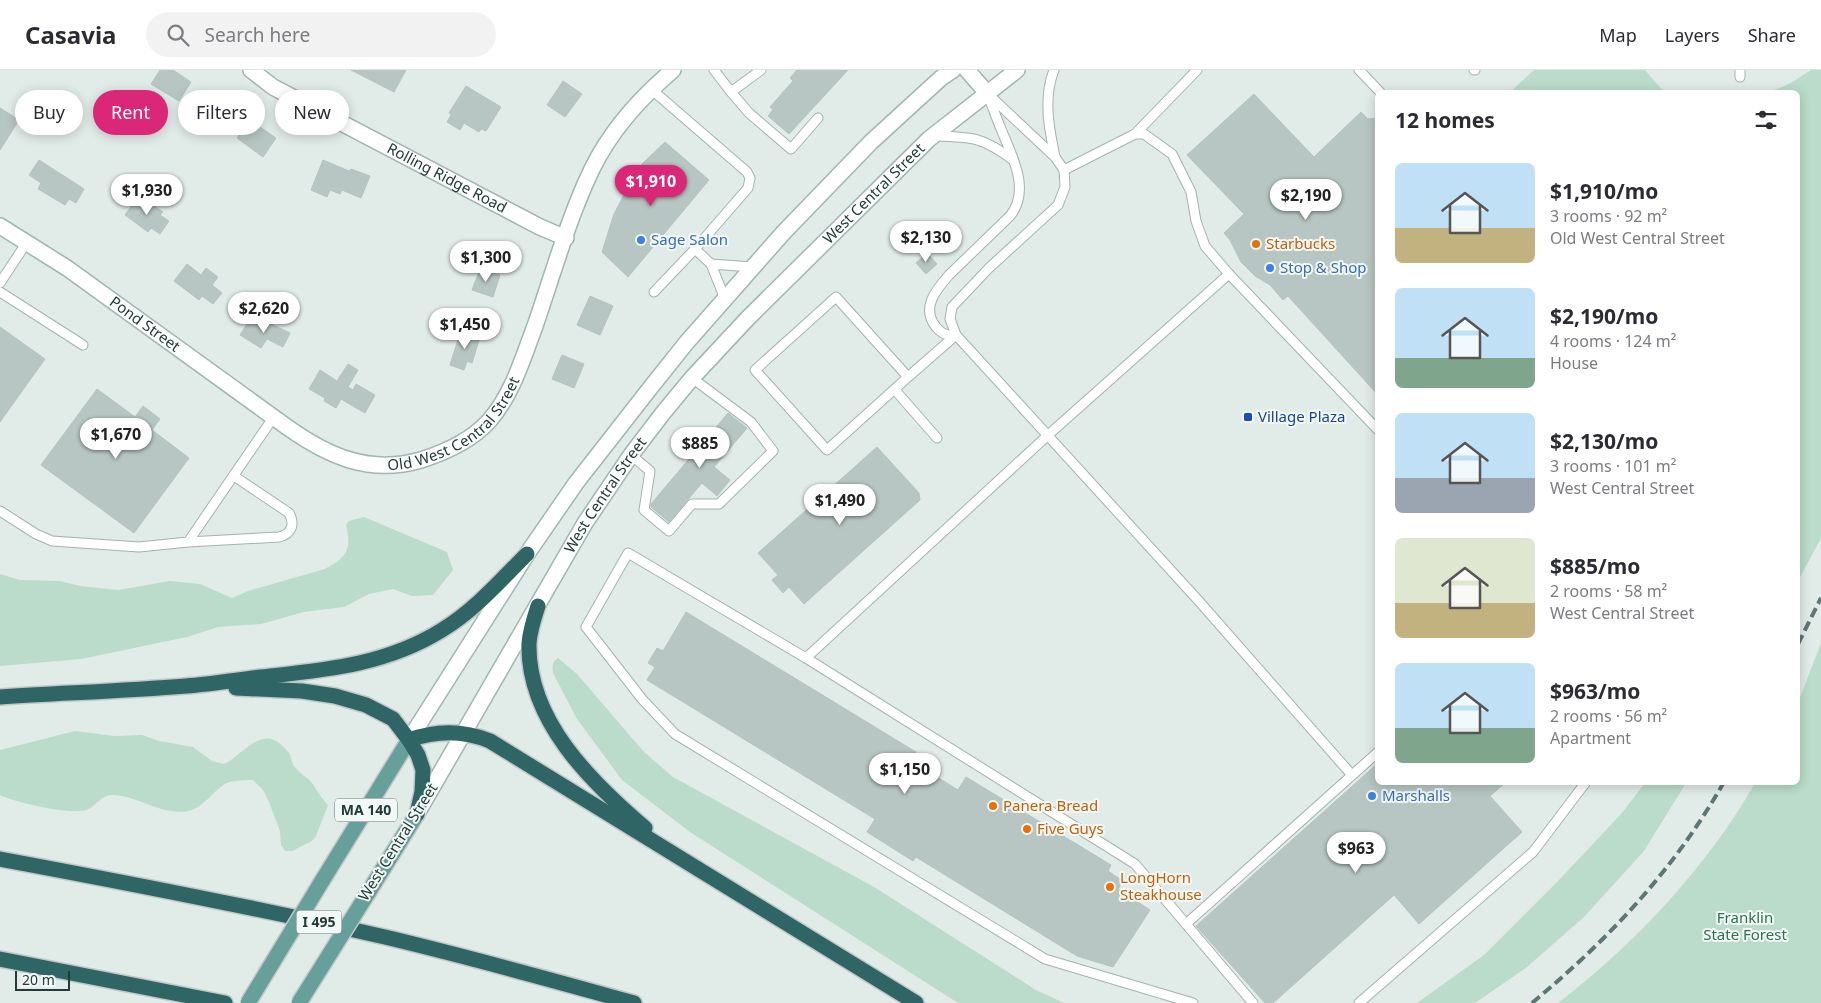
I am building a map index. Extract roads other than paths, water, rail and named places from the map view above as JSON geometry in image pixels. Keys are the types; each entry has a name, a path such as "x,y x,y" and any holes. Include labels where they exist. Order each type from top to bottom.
{"highway":[{"path":"0,697 186,686 341,668 378,659 399,652 455,622 480,601 527,554"},
{"path":"538,606 529,642 532,669 538,693 553,725 569,752 598,784 618,804 679,856"},
{"path":"186,686 302,691 335,696 366,705 393,719 418,755 423,770 422,792 417,814"},
{"path":"409,740 426,734 440,732 464,733 490,741 916,1003"},
{"name":"I 495","path":"0,859 166,890 387,938 634,1003"},
{"path":"0,959 225,1003"}],"main road":[{"name":"Rolling Ridge Road","path":"251,70 282,91 540,227 566,238"},
{"name":"Old West Central Street","path":"287,427 332,455 358,463 380,465 405,463 427,458 451,449 472,436 497,410 516,375 585,185 602,152 622,121 651,89 673,70"},
{"name":"West Central Street","path":"248,1003 409,740 527,554 576,483 687,342 752,267 871,142 941,78 953,70"},
{"path":"966,70 987,93"},
{"name":"West Central Street","path":"299,1003 417,814 585,523 631,455 692,378 748,318 932,136 1017,70"},
{"name":"Pond Street","path":"0,226 94,287 287,427"}],"lane":[{"path":"714,70 750,113 791,149 818,118"},
{"path":"731,92 761,70"},
{"path":"1054,70 1051,79 1047,116 1055,157"},
{"path":"1064,170 1135,134 1197,70"},
{"path":"1359,70 1378,90"},
{"path":"651,89 747,172 750,178 748,188 695,249 654,292"},
{"path":"987,93 1055,157 1064,170 1065,187 1058,205 989,268 952,307 950,319 956,335 1202,606 1351,774"},
{"path":"956,335 948,336 937,328 931,319 930,303 941,284 949,275 999,228 1015,210 1020,194 1020,183 1015,161 987,93"},
{"path":"1135,134 1144,134 1172,154 1191,192 1196,221 1205,246 1229,274 1375,427"},
{"path":"932,136 970,137 995,146 1015,161"},
{"path":"0,283 27,242"},
{"path":"695,249 711,264 725,299"},
{"path":"711,264 752,267"},
{"path":"806,658 1047,436 1229,274"},
{"path":"0,292 83,345"},
{"path":"908,377 836,297 755,370 827,450 956,335"},
{"path":"631,455 650,470 644,510 669,531 692,504 720,504 773,451 751,422 692,378"},
{"path":"895,390 937,438"},
{"path":"188,542 273,418"},
{"path":"0,511 36,534 52,541 139,547 188,542 280,537 289,532 293,524 289,513 234,476"},
{"path":"1193,1003 1046,959 676,734 642,699 586,627 628,553 806,658 1135,864 1253,1003"},
{"path":"1186,924 1375,754"},
{"path":"1359,1003 1533,852 1584,785"}],"railway":[{"path":"1800,640 1821,598"},
{"path":"1532,1003 1587,954 1638,902 1684,845 1722,785"}],"place":[{"name":"Sage Salon","path":"641,240"},
{"name":"Starbucks","path":"1256,244"},
{"name":"Stop & Shop","path":"1270,268"},
{"name":"Village Plaza","path":"1248,417"},
{"name":"Marshalls","path":"1372,796"},
{"name":"Panera Bread","path":"993,806"},
{"name":"Five Guys","path":"1027,829"},
{"name":"LongHorn Steakhouse","path":"1110,887"}],"park label":[{"name":"Franklin State Forest","path":"1745,926"}]}
